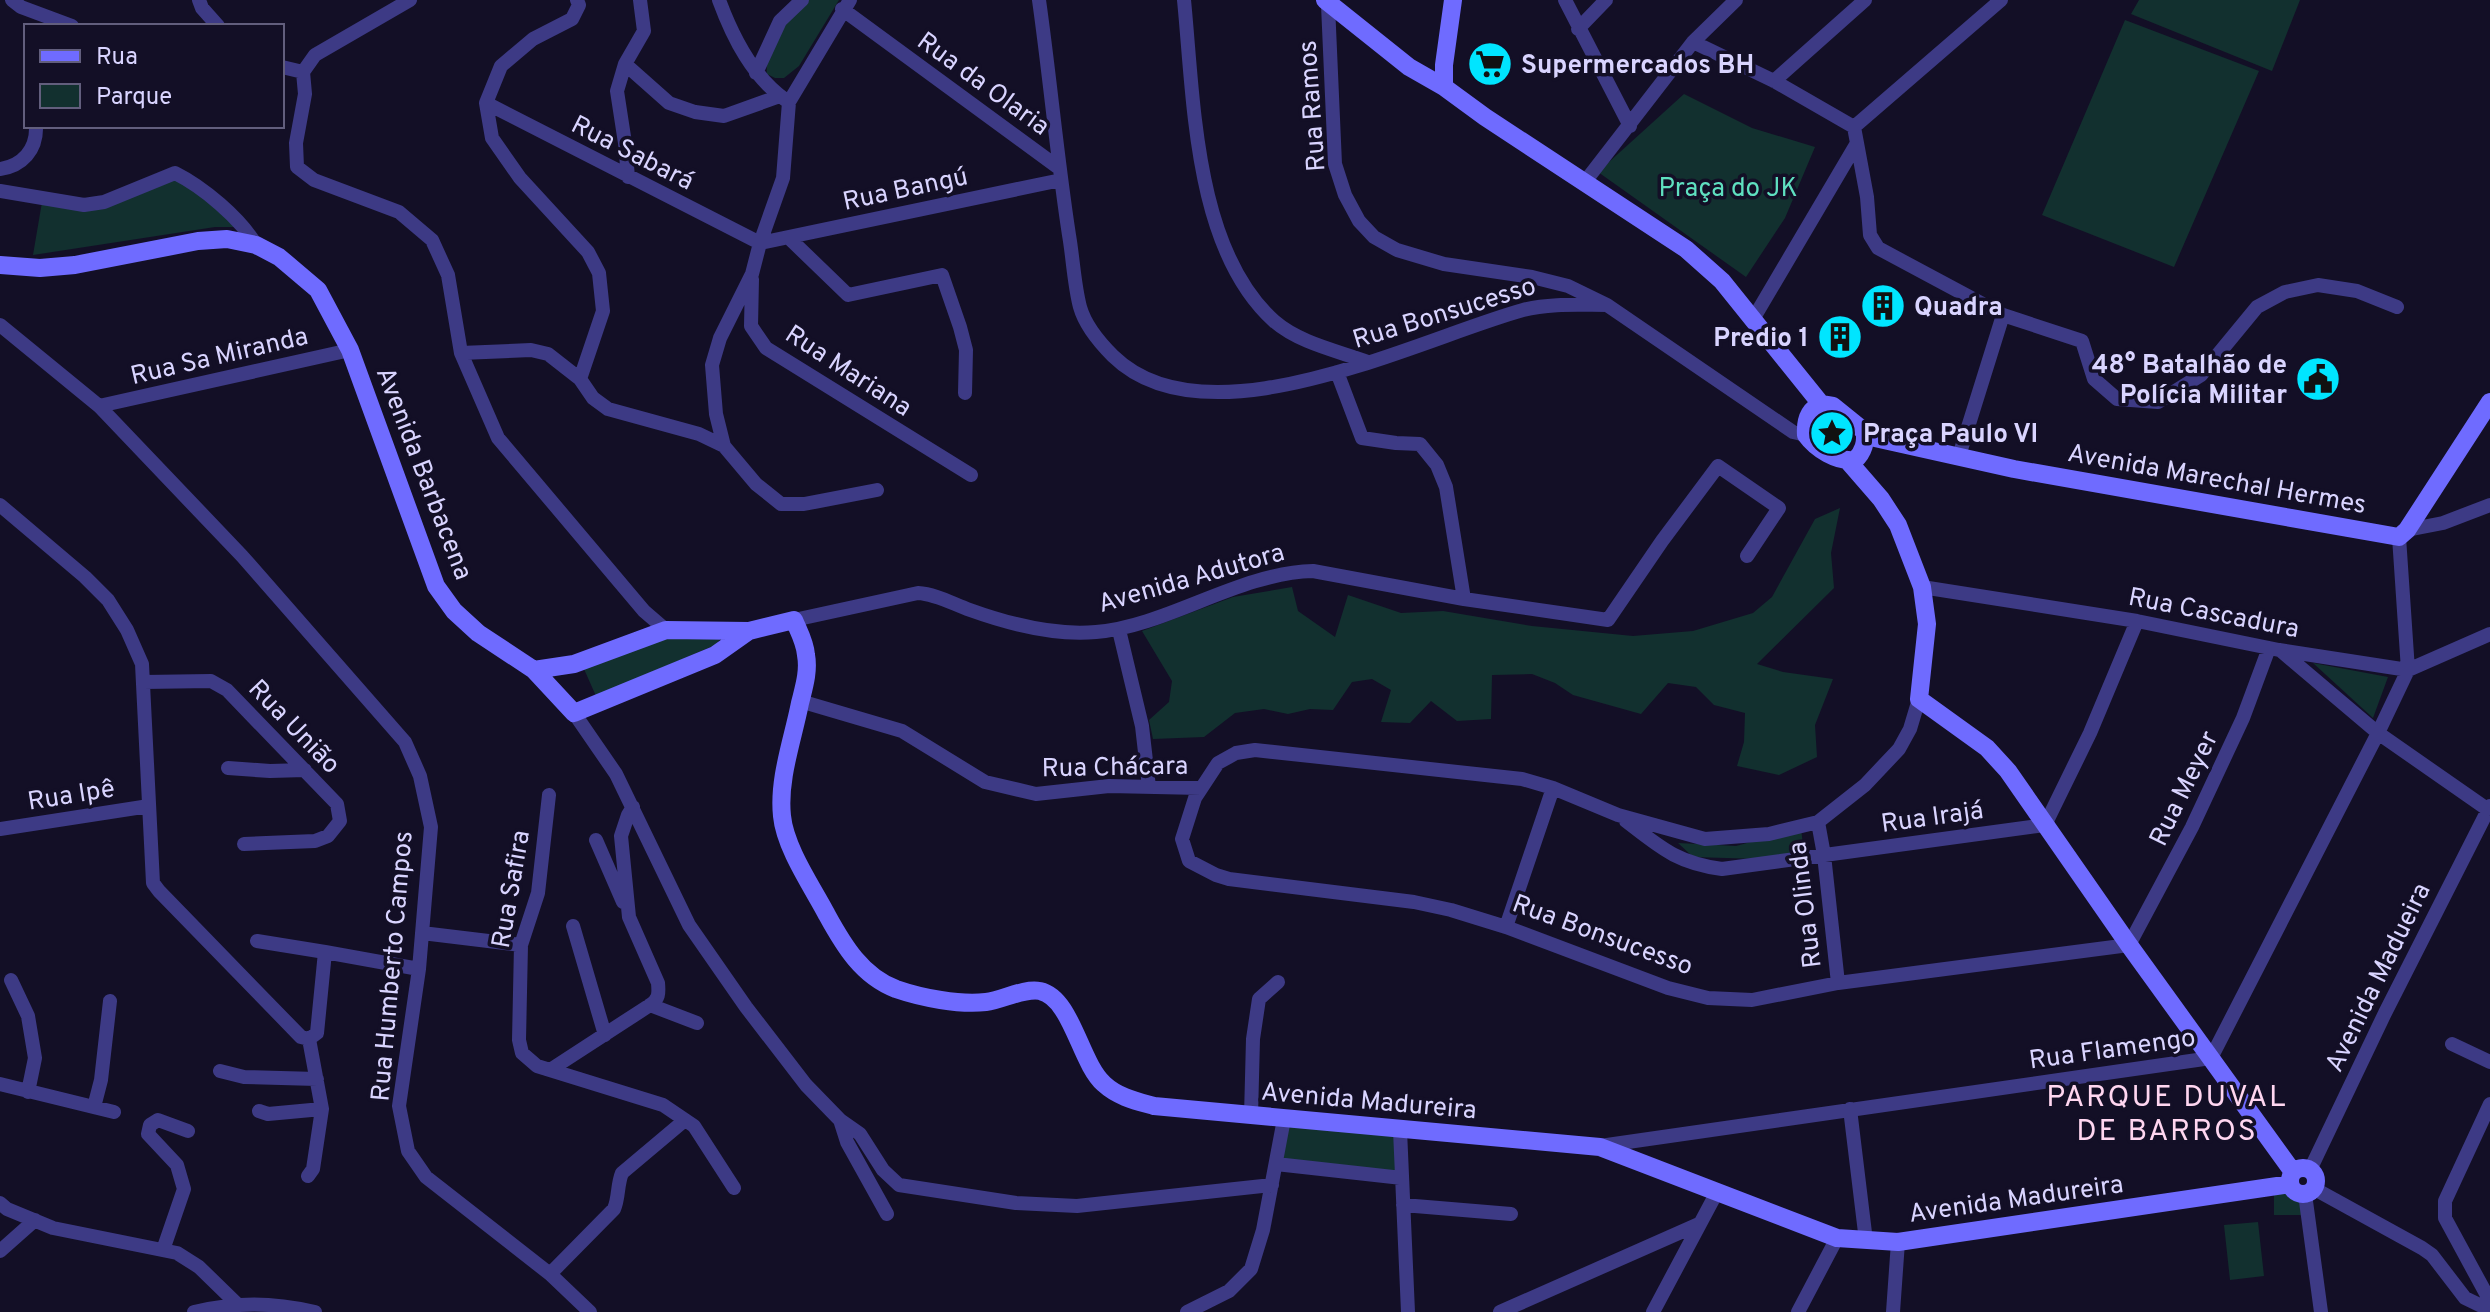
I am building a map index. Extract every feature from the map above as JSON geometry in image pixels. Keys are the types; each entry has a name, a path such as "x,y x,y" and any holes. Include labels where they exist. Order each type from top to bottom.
{"street":[{"path":"12,0 21,7 67,24"},
{"path":"199,0 216,24"},
{"path":"410,0 315,55 303,72 305,94 296,143 297,167 314,180 399,212 432,240 448,275 461,353 498,438 644,611 666,630 574,664 534,670"},
{"path":"577,0 579,5 572,19 533,39 501,66 486,103 492,138 520,178 588,252 599,273 603,311 580,379"},
{"path":"628,177 617,91 625,64 644,31 640,0"},
{"path":"719,0 756,73 785,99"},
{"path":"756,73 780,21 802,0"},
{"name":"Rua Bonsucesso","path":"1039,0 1060,174 1081,309 1101,344 1121,364 1159,385 1219,393 1294,383 1369,362 1525,309 1607,305"},
{"path":"1184,0 1200,156 1222,241 1240,280 1275,322 1300,337 1369,362"},
{"path":"1444,87 1453,0"},
{"path":"1565,0 1630,126"},
{"path":"1578,29 1606,0"},
{"path":"1584,183 1693,42 1736,0"},
{"path":"1774,81 1865,0"},
{"path":"1854,127 2001,0"},
{"path":"1326,2 1409,67 1444,87 1686,249 1722,281 1821,404"},
{"name":"Rua Ramos","path":"1326,2 1335,164 1345,195 1359,221 1374,237 1397,250 1444,264 1532,277 1568,286 1607,305"},
{"path":"724,446 716,414 712,365 720,338 752,274 783,178 785,99 829,37 846,5"},
{"name":"Rua da Olaria","path":"846,5 1060,174"},
{"path":"1693,42 1774,81 1854,127 1867,197 1870,235 1878,248 2003,315 2082,341 2094,379 2117,399 2158,402 2201,375 2257,307 2285,292 2318,285 2357,291 2397,307"},
{"path":"1409,67 1429,60 1447,43"},
{"path":"625,64 669,103 695,112 724,116 785,99"},
{"path":"284,67 303,72"},
{"name":"Rua Sabará","path":"486,103 760,243"},
{"path":"0,169 17,166 31,152 36,128"},
{"path":"1752,321 1857,143"},
{"path":"0,191 84,205 104,202 175,173 246,229 256,245"},
{"name":"Rua Bangú","path":"760,243 1060,174"},
{"path":"789,238 848,295 942,275 966,350 965,393"},
{"name":"Avenida Barbacena","path":"0,265 40,268 75,265 198,241 227,239 256,245 279,257 318,290 350,350 436,586 454,611 478,633 534,670 574,713 616,774 689,925 806,1085 840,1120 860,1134 883,1170 899,1185 1016,1203 1077,1206 1272,1185"},
{"name":"Rua Mariana","path":"752,274 751,326 766,348 971,475"},
{"path":"1607,305 1793,432 1806,435"},
{"path":"1959,456 2003,315"},
{"name":"Rua Humberto Campos","path":"0,325 99,406 242,556 405,742 420,776 431,827 419,969 399,1106 408,1151 426,1177 550,1274 590,1312"},
{"name":"Rua Sa Miranda","path":"99,406 350,350"},
{"path":"461,353 531,350 548,354 580,379 593,398 608,409 699,434 724,446 756,484 781,504 804,504 877,490"},
{"path":"1337,372 1362,438 1420,444 1437,465 1446,487 1464,599"},
{"path":"2403,533 2490,402"},
{"path":"1821,404 1833,406 1860,425 1866,436 1860,456 1855,460 1832,456 1806,435 1808,417 1812,409 1821,404"},
{"name":"Avenida Marechal Hermes","path":"1866,436 2014,469 2403,533"},
{"path":"1618,815 1705,839 1769,834 1818,822 1865,785 1892,758 1910,729 1919,699 1927,624 1922,587 1898,525 1881,499 1848,461"},
{"name":"Avenida Adutora","path":"666,630 749,631 918,593 1041,630 1091,633 1119,630 1242,586 1313,571 1464,599 1608,620 1718,466 1779,508 1747,556"},
{"path":"0,505 108,600 142,664 153,883 301,1037 309,1039"},
{"path":"2403,533 2443,523 2490,505"},
{"name":"Rua Flamengo","path":"1600,1147 2211,1058 2408,670 2403,533"},
{"name":"Rua Cascadura","path":"1922,587 2137,621 2274,649 2408,670"},
{"name":"Avenida Madureira","path":"794,620 804,642 807,672 782,791 782,818 789,843 844,947 869,974 895,988 960,1002 986,1002 1039,991 1053,997 1065,1012 1102,1083 1124,1097 1154,1106 1600,1147 1837,1238 1866,1241 1898,1242 2302,1182"},
{"path":"2045,825 2090,733 2137,621"},
{"path":"1119,630 1142,726 1149,787"},
{"path":"574,713 715,655 749,631"},
{"path":"2408,670 2490,634"},
{"path":"2274,649 2378,733 2489,808"},
{"name":"Rua Meyer","path":"2129,945 2192,827 2274,649"},
{"name":"Rua União","path":"144,682 211,681 227,690 337,804 340,821 328,836 315,841 244,844"},
{"path":"1919,699 1987,748 2008,771 2129,945 2302,1182 2422,1248 2432,1255 2465,1298 2490,1310"},
{"name":"Rua Chácara","path":"800,701 902,731 985,782 1036,794 1109,786 1201,788 1218,763 1236,753 1255,750 1522,779 1553,788 1618,815"},
{"path":"228,768 305,770"},
{"name":"Rua Bonsucesso","path":"1201,788 1182,839 1189,861 1216,875 1414,902 1451,910 1506,927 1668,988 1708,998 1752,1000 1838,983 2129,945"},
{"path":"1506,927 1553,788"},
{"name":"Rua Safira","path":"549,795 538,893 521,945 519,1040 522,1053 537,1066 663,1105 694,1126 734,1188"},
{"name":"Rua Ipê","path":"0,829 149,806"},
{"path":"629,917 621,836 633,807"},
{"name":"Avenida Madueira","path":"2302,1182 2489,808"},
{"name":"Rua Irajá","path":"1618,815 1669,854 1697,866 1722,869 2045,825"},
{"name":"Rua Olinda","path":"1818,822 1838,983"},
{"path":"550,1070 656,1001 659,994 658,983 596,840"},
{"path":"573,926 605,1035"},
{"path":"422,933 521,945"},
{"path":"257,941 419,969"},
{"path":"309,1039 317,1033 325,952"},
{"path":"11,980 28,1016 35,1058 28,1092"},
{"path":"1251,1116 1253,1039 1259,999 1278,982"},
{"path":"94,1107 101,1080 110,1001"},
{"path":"650,1005 697,1023"},
{"path":"308,1176 313,1169 322,1109 309,1039"},
{"path":"2452,1044 2490,1062"},
{"path":"220,1071 244,1077 317,1079"},
{"path":"0,1084 114,1112"},
{"path":"2488,1295 2445,1218 2445,1201 2490,1104"},
{"path":"259,1111 268,1114 322,1109"},
{"path":"1850,1109 1866,1241"},
{"path":"1187,1312 1229,1291 1251,1269 1263,1230 1284,1119"},
{"path":"163,1250 184,1189 177,1165 148,1134 150,1125 158,1120 188,1131"},
{"path":"550,1274 614,1209 622,1173 685,1120"},
{"path":"840,1120 847,1142 887,1214"},
{"path":"1400,1130 1408,1312"},
{"path":"1276,1164 1402,1178"},
{"path":"2302,1182 2321,1312"},
{"path":"1653,1312 1717,1192"},
{"path":"0,1203 7,1209 53,1228 177,1253 199,1267 236,1303"},
{"path":"1403,1205 1511,1214"},
{"path":"0,1251 35,1220"},
{"path":"1500,1312 1699,1224"},
{"path":"1798,1312 1837,1238"},
{"path":"1893,1312 1898,1242"},
{"path":"194,1312 236,1303 273,1304 315,1312"}],"green space":[{"path":"806,0 839,0 799,66 784,78 775,78 767,74 769,54 791,15"},
{"path":"2139,0 2300,0 2272,71 2131,14"},
{"path":"2125,20 2259,71 2174,267 2042,215"},
{"name":"Praça do JK","path":"1684,94 1752,128 1815,147 1785,218 1746,277 1598,172"},
{"path":"175,174 243,227 215,227 33,255 42,202 80,209"},
{"path":"1840,508 1831,553 1834,588 1757,664 1783,672 1833,679 1815,725 1817,757 1779,775 1737,766 1744,742 1745,713 1714,705 1696,687 1668,683 1641,714 1573,695 1555,683 1532,674 1492,675 1491,719 1457,721 1431,701 1410,723 1381,722 1391,690 1372,679 1352,682 1333,710 1310,709 1288,714 1264,709 1235,713 1204,737 1153,739 1149,720 1169,702 1172,681 1142,631 1233,597 1292,587 1298,611 1335,637 1348,595 1401,613 1443,611 1532,626 1633,636 1693,631 1753,613 1772,597 1815,519"},
{"path":"665,633 723,636 715,645 596,696 584,669"},
{"path":"2313,663 2388,677 2373,718"},
{"path":"1801,828 1804,854 1759,859 1693,857 1678,843 1736,846"},
{"path":"1286,1122 1398,1133 1400,1175 1280,1162"},
{"path":"2290,1192 2302,1202 2302,1215 2274,1215 2274,1193"},
{"path":"2258,1222 2264,1276 2230,1280 2224,1225"}],"place":[{"name":"Supermercados BH","path":"1490,64"},
{"name":"Quadra","path":"1883,306"},
{"name":"Predio 1","path":"1840,337"},
{"name":"48° Batalhão de Polícia Militar","path":"2318,379"},
{"name":"Praça Paulo VI","path":"1832,433"}],"district":[{"name":"PARQUE DUVAL DE BARROS","path":"2167,1113"}]}
